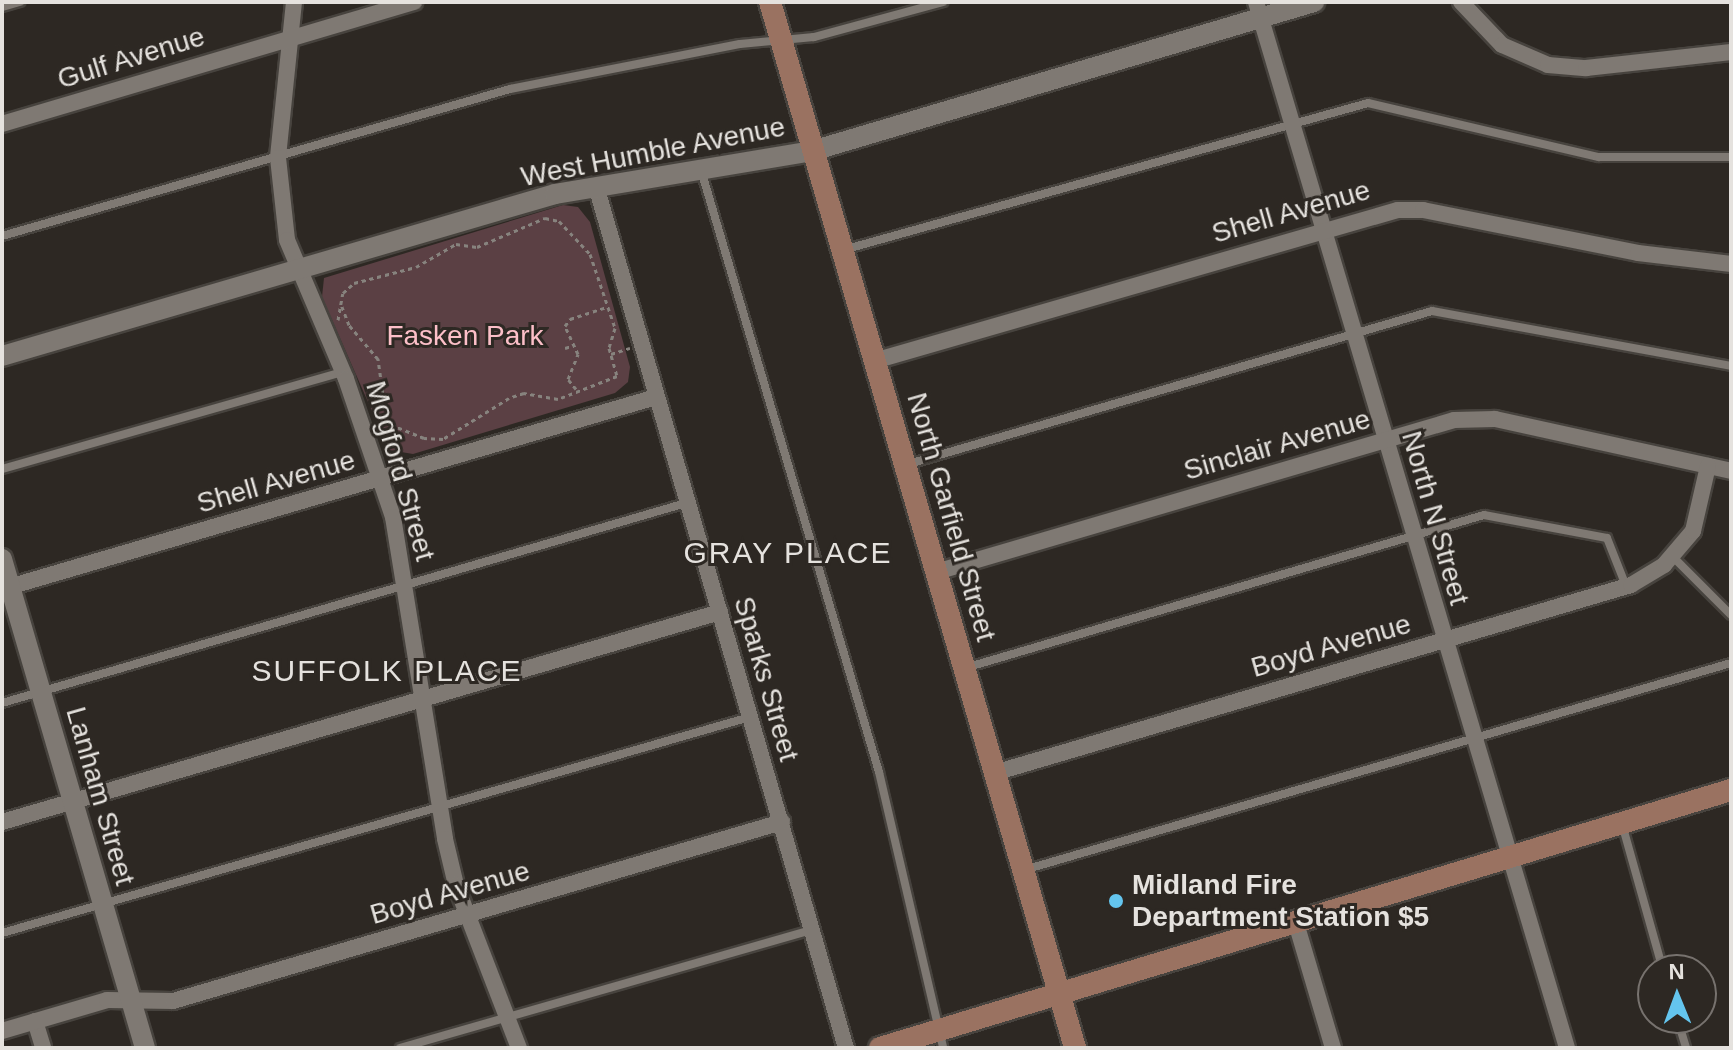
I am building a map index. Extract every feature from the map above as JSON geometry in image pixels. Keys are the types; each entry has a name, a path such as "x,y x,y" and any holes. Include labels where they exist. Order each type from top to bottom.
{"main road":[{"name":"North Garfield Street","path":"770,2 1075,1048"},
{"path":"880,1048 940,1040 1060,996 1507,857 1730,793"}],"street":[{"name":"Mogford Street","path":"294,2 293,36 278,158 282,215 297,270 343,372 381,478 406,584 426,698 438,807 456,885 470,914 519,1048"},
{"name":"Gulf Avenue","path":"2,124 414,2"},
{"name":"West Humble Avenue","path":"2,356 596,186 812,151 1259,11 1314,2"},
{"path":"1461,2 1502,45 1548,65 1586,68 1731,52"},
{"name":"North N Street","path":"1259,11 1507,857 1567,1048"},
{"name":"Sparks Street","path":"596,186 846,1048"},
{"name":"Shell Avenue","path":"874,361 1323,229 1398,210 1423,210 1638,253 1731,264"},
{"name":"Shell Avenue","path":"6,588 656,397"},
{"name":"Sinclair Avenue","path":"936,572 1454,420 1495,419 1731,471"},
{"name":"Boyd Avenue","path":"994,773 1627,586 1672,556 1693,531 1708,466"},
{"name":"Lanham Street","path":"2,559 6,588 40,691 145,1048"},
{"path":"2,822 720,612"},
{"name":"Boyd Avenue","path":"2,1031 107,1000 173,1001 782,822"},
{"path":"1296,923 1333,1048"},
{"path":"35,1021 43,1048"}],"lane":[{"path":"2,7 20,2"},
{"path":"2,236 278,158 429,111 586,71 814,37 943,2"},
{"path":"842,251 1368,103 1599,157 1731,157"},
{"path":"701,169 879,772 940,1040"},
{"path":"905,465 1432,311 1731,366"},
{"path":"2,469 343,372"},
{"path":"2,703 686,503"},
{"path":"964,669 1413,537 1499,515 1598,535 1611,543 1627,586"},
{"path":"1672,556 1731,615"},
{"path":"1023,871 1731,663"},
{"path":"2,933 750,717"},
{"path":"1622,823 1659,954"},
{"path":"400,1048 811,930"}],"path":[{"path":"545,218 559,221 590,254 607,307 616,333 610,355 615,379 576,390 558,399 524,393 509,398 443,439 409,434 386,416 382,370 349,325 343,293 354,283 416,267 456,244 477,247 545,218"},
{"path":"576,390 568,379 578,354 566,330 570,319 607,307"},
{"path":"565,348 575,345"},
{"path":"610,355 641,345"}],"green space":[{"name":"Fasken Park","path":"563,205 578,207 590,222 630,367 628,382 615,393 413,454 389,450 322,297 324,278"}],"place":[{"name":"Midland Fire Department Station $5","path":"1116,901"}],"district":[{"name":"GRAY PLACE","path":"788,553"},
{"name":"SUFFOLK PLACE","path":"387,671"}]}
